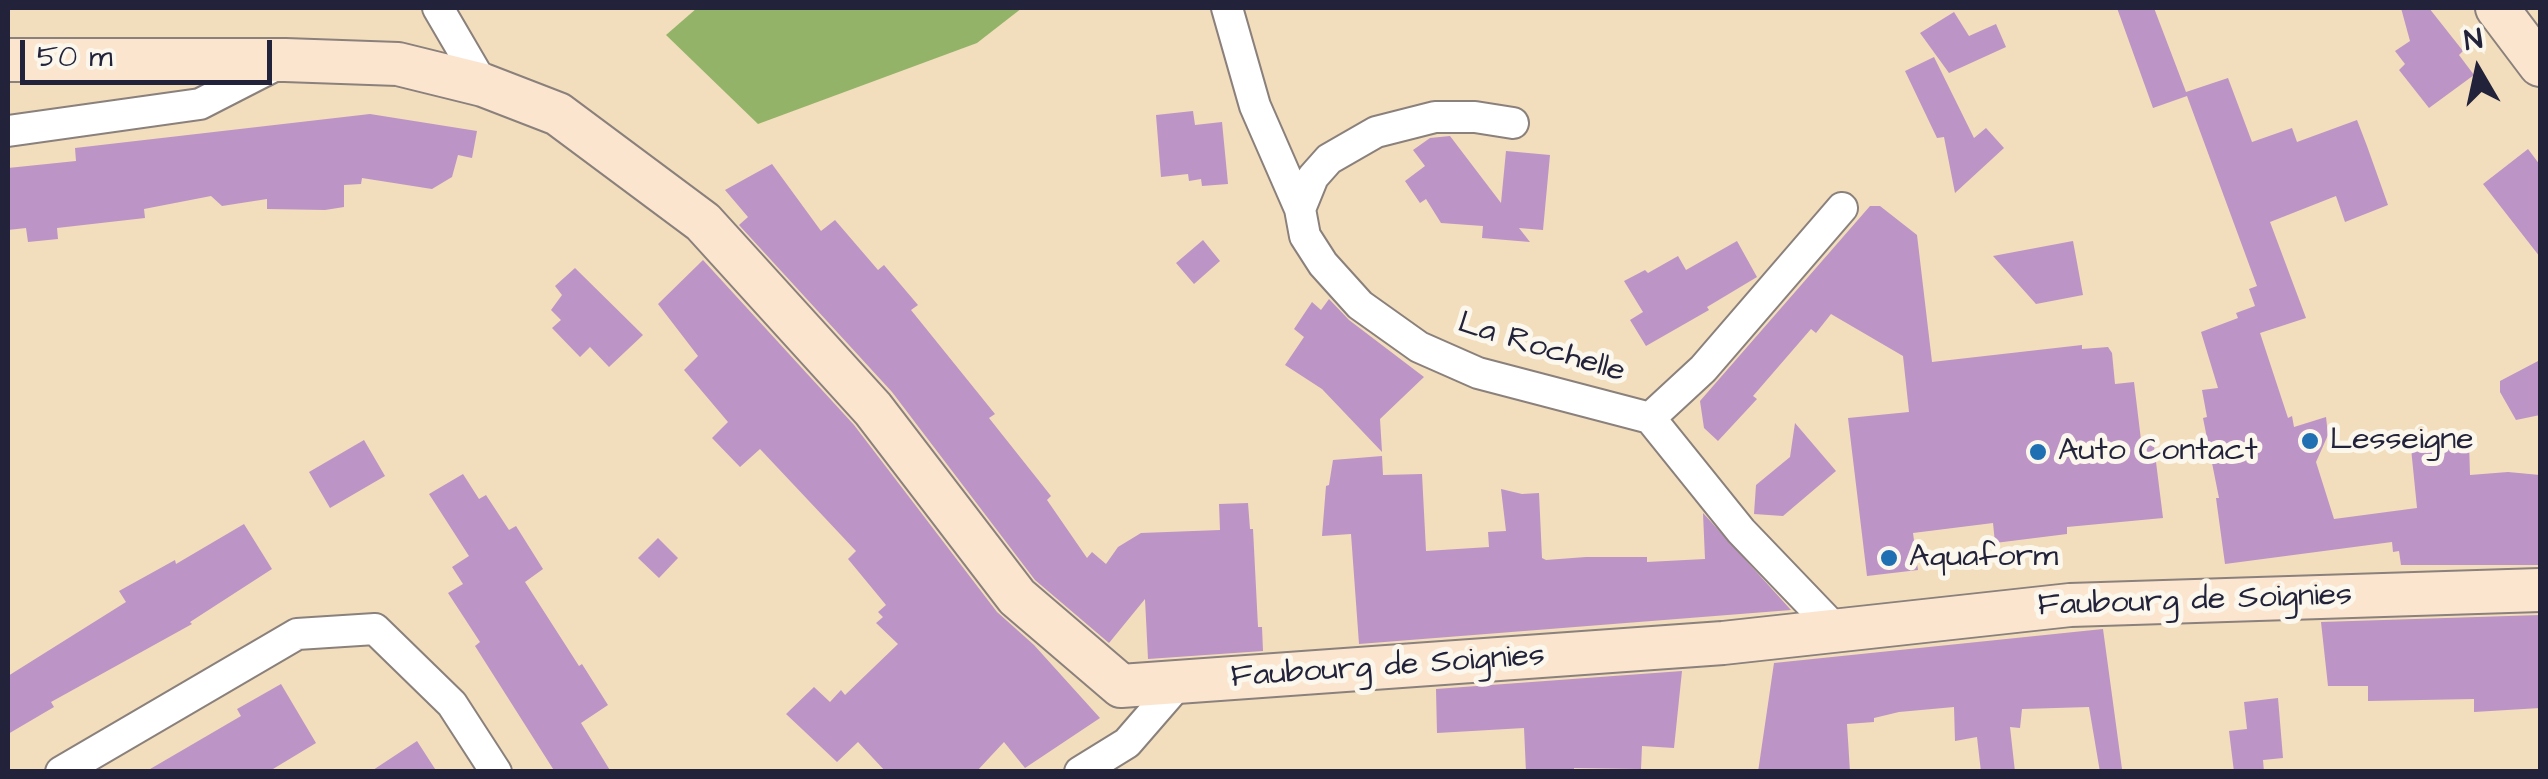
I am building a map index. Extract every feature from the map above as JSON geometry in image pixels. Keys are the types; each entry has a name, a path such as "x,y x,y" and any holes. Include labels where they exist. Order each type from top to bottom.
{"street":[{"path":"438,8 482,85"},
{"name":"La Rochelle","path":"1228,8 1256,106 1300,210 1304,236 1360,305 1419,347 1478,373 1650,418 1741,531 1835,629"},
{"path":"2497,8 2540,65"},
{"name":"Faubourg de Soignies","path":"8,60 398,64 482,85 558,114 703,222 873,410 1018,596 1082,656 1121,686 1724,642 2070,605 2540,590"},
{"path":"8,132 200,104 285,60"},
{"path":"1300,210 1313,177 1329,160 1376,132 1435,116 1512,123"},
{"name":"La Rochelle","path":"1650,418 1702,369 1842,208"},
{"path":"61,772 297,634 375,628 452,704 496,772"},
{"path":"1080,772 1122,757 1179,683"}],"green space":[{"path":"697,8 1022,8 977,43 758,124 666,35"}],"building":[{"path":"2117,8 2154,8 2186,92 2228,78 2252,142 2292,128 2297,142 2357,120 2388,205 2345,222 2336,196 2270,222 2306,318 2260,333 2294,427 2326,417 2328,435 2316,462 2334,519 2417,508 2411,448 2469,442 2470,475 2540,475 2540,565 2401,565 2399,551 2393,552 2392,542 2225,564 2219,498 2203,418 2207,417 2202,390 2218,388 2201,332 2238,318 2236,313 2255,306 2249,289 2257,286 2187,96 2153,108"},
{"path":"2401,8 2429,8 2463,51 2459,55 2474,75 2429,108 2399,70 2405,64 2395,51 2410,41"},
{"path":"1954,12 1969,36 1996,24 2006,47 1949,73 1920,33"},
{"path":"1934,57 1974,138 1986,128 2004,148 1955,193 1944,137 1937,138 1905,71"},
{"path":"1193,111 1195,125 1222,122 1228,184 1202,186 1201,179 1189,181 1188,174 1161,177 1156,115"},
{"path":"370,114 477,131 472,158 458,155 452,177 432,189 362,178 361,184 344,185 344,207 325,210 267,209 267,199 222,206 211,196 144,209 145,218 57,228 58,239 28,242 26,228 8,230 8,168 76,161 75,148"},
{"path":"1450,136 1501,203 1506,151 1550,155 1543,230 1519,228 1530,242 1482,238 1483,226 1441,223 1426,199 1420,203 1405,181 1425,166 1413,150 1430,138"},
{"path":"2528,149 2540,165 2540,257 2483,184"},
{"path":"772,164 821,231 835,220 878,270 884,265 918,305 911,310 995,414 989,418 1051,496 1047,500 1087,558 1092,552 1106,564 1118,547 1141,533 1220,530 1219,504 1248,503 1263,651 1148,659 1145,599 1109,643 1035,580 892,392 739,225 748,217 725,190"},
{"path":"1870,206 1880,206 1917,235 1932,362 2082,345 2082,349 2108,347 2115,384 2134,382 2141,440 2153,438 2163,518 2067,527 2067,534 1995,543 1993,523 1913,533 1918,570 1867,576 1848,418 1909,412 1903,356 1831,314 1816,333 1811,329 1753,396 1757,399 1718,441 1704,428 1700,401"},
{"path":"1203,240 1220,261 1194,284 1176,263"},
{"path":"1737,241 1757,277 1646,346 1630,320 1643,312 1624,281 1678,256 1686,270"},
{"path":"2073,241 2083,295 2036,304 1993,256"},
{"path":"703,260 854,425 997,612 1034,645 1100,718 1025,768 1004,742 976,772 886,772 858,742 837,762 786,714 814,687 830,702 841,690 845,695 898,644 876,623 883,617 878,612 886,605 848,559 856,551 760,449 740,467 712,438 728,422 684,370 698,356 658,304"},
{"path":"575,268 643,335 609,367 590,347 580,357 552,328 561,320 551,310 562,295 555,286"},
{"path":"1329,299 1349,320 1424,377 1380,419 1382,452 1322,389 1285,365 1304,337 1294,329 1312,302 1321,310"},
{"path":"2540,360 2540,415 2516,420 2500,392 2500,381"},
{"path":"1795,423 1836,471 1783,516 1754,514 1756,485 1790,457"},
{"path":"364,440 385,476 330,508 309,472"},
{"path":"1382,456 1383,475 1422,474 1426,551 1489,547 1488,532 1506,531 1501,489 1539,493 1542,558 1546,560 1705,559 1703,513 1791,610 1359,644 1351,534 1322,536 1326,486 1333,460"},
{"path":"463,474 479,499 486,495 509,530 516,526 543,569 525,582 608,705 581,723 611,772 555,772 475,646 480,642 448,593 463,584 452,567 469,556 429,494"},
{"path":"244,524 272,569 192,624 51,702 54,707 8,734 8,676 126,602 119,591 175,560 176,564"},
{"path":"658,538 678,558 659,578 638,558"},
{"path":"2540,615 2540,708 2474,712 2474,699 2368,701 2368,686 2328,686 2321,622"},
{"path":"2103,629 2122,769 2100,772 2089,707 2022,709 2020,728 2010,727 2015,772 1981,772 1977,737 1955,741 1954,707 1899,712 1874,718 1874,722 1847,724 1850,772 1758,772 1774,663"},
{"path":"1682,671 1674,748 1642,746 1641,769 1526,772 1524,728 1437,733 1436,689"},
{"path":"281,684 316,743 268,772 145,772 241,716 237,709"},
{"path":"2278,698 2283,758 2263,760 2264,772 2234,772 2229,731 2247,729 2244,702"},
{"path":"417,741 437,772 370,772"}],"place":[{"name":"Lesseigne","path":"2310,441"},
{"name":"Auto Contact","path":"2038,452"},
{"name":"Aquaform","path":"1889,558"}]}
